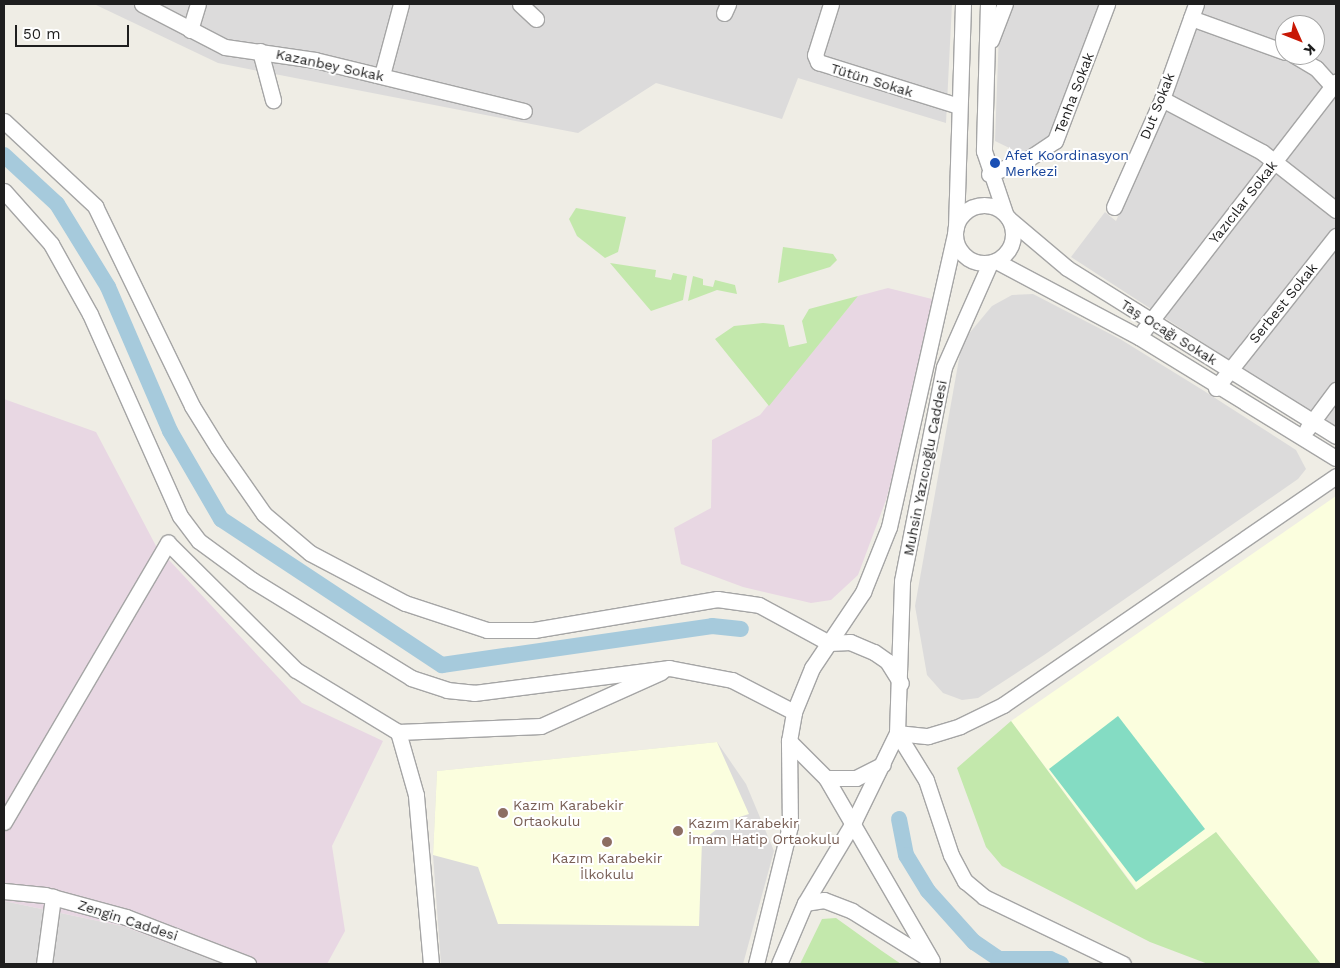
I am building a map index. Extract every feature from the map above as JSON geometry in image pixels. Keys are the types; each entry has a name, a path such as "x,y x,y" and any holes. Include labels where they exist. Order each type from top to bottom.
{"street":[{"name":"Kazanbey Sokak","path":"142,4 212,43 382,75 524,111"},
{"path":"190,30 198,4"},
{"path":"382,75 401,4"},
{"path":"520,4 536,19"},
{"name":"Tütün Sokak","path":"831,4 815,55 818,62 958,106"},
{"name":"Muhsin Yazıcıoğlu Caddesi","path":"756,964 790,826 789,742 794,712 807,677 863,592 889,527 955,231 961,4"},
{"path":"988,4 983,119 990,174 1007,216 1011,246 993,262 966,258 955,231 964,213 977,206 992,206 1007,216"},
{"path":"987,50 1005,4"},
{"name":"Tenha Sokak","path":"990,174 1028,159 1055,141 1107,4"},
{"name":"Dut Sokak","path":"1114,207 1162,99 1196,4"},
{"path":"1190,18 1275,48"},
{"path":"260,51 273,100"},
{"path":"1311,65 1335,85"},
{"name":"Yazıcılar Sokak","path":"1139,337 1149,321 1335,85"},
{"path":"1162,99 1276,161 1336,210"},
{"path":"4,120 95,206 192,406 218,448 264,514 310,553 405,603 487,630 534,630 717,599 759,604 829,643 850,642 874,652 888,661 902,683"},
{"path":"4,191 51,244 90,314 169,498 199,541 223,562 411,678 447,690 474,693 669,668 732,680 794,712"},
{"name":"Taş Ocağı Sokak","path":"1007,216 1055,260 1149,321 1336,436"},
{"name":"Serbest Sokak","path":"1216,388 1336,236"},
{"name":"Muhsin Yazıcıoğlu Caddesi","path":"779,964 805,903 854,821 897,732 902,683 902,581 944,367 993,262"},
{"name":"Taş Ocağı Sokak","path":"993,262 1139,337 1216,388 1336,458"},
{"path":"1300,438 1336,390"},
{"path":"897,732 928,736 960,726 1002,705 1336,476"},
{"path":"4,822 168,543 296,670 398,732 541,726 669,668"},
{"path":"398,732 416,795 431,964"},
{"path":"897,732 926,780 951,855 965,881 984,897 1123,964"},
{"path":"789,742 826,778 854,821 935,962"},
{"path":"826,778 856,778 883,764"},
{"name":"Zengin Caddesi","path":"4,891 53,898 126,917 248,964"},
{"path":"44,964 53,898"},
{"path":"805,903 824,900 852,912 935,962"}],"shaded area":[{"path":"94,4 952,4 946,123 798,78 782,119 656,83 578,133 218,63"},
{"path":"1000,4 1112,4 1062,145 1038,162 995,141"},
{"path":"1200,4 1336,4 1336,429 1071,257 1105,212 1116,221 1163,115"},
{"path":"888,288 940,301 886,500 858,575 831,600 811,603 743,587 681,564 674,528 711,508 712,440 760,415 858,296"},
{"path":"1033,294 1120,339 1201,389 1296,450 1306,469 1298,479 1044,655 978,698 962,700 943,693 927,675 915,606 962,342 992,306 1012,295"},
{"path":"4,399 96,432 156,546 302,703 383,741 332,846 345,931 327,964 223,964 122,926 4,901"},
{"path":"1336,496 1336,964 1321,964 1216,832 1137,890 1011,721"},
{"path":"717,742 746,784 774,851 743,964 441,964 433,855 437,771"},
{"path":"717,742 749,814 727,821 702,841 699,926 498,924 478,867 433,855 437,771"},
{"path":"4,901 122,926 223,964 4,964"}],"green space":[{"path":"576,208 626,217 618,252 605,258 577,236 569,219"},
{"path":"783,247 833,254 837,260 830,267 778,283"},
{"path":"610,263 656,270 655,277 671,280 673,273 687,276 683,300 651,311"},
{"path":"693,276 703,279 703,285 713,287 715,280 735,285 737,294 717,290 688,301"},
{"path":"858,296 769,406 715,339 734,326 763,323 784,325 789,347 807,343 802,321 809,309"},
{"path":"1118,716 1205,829 1136,882 1049,769"},
{"path":"1011,721 1136,890 1216,832 1321,964 1208,964 1150,942 1002,866 986,847 957,768"},
{"path":"836,918 901,964 800,964 822,919"}],"waterway":[{"path":"4,155 57,204 108,287 170,431 221,519 442,665 712,626 741,629"},
{"path":"899,819 906,855 928,891 974,942 999,959 1050,959 1061,964"}],"place":[{"name":"Afet Koordinasyon Merkezi","path":"995,163"},
{"name":"Kazım Karabekir Ortaokulu","path":"503,813"},
{"name":"Kazım Karabekir İmam Hatip Ortaokulu","path":"678,831"},
{"name":"Kazım Karabekir İlkokulu","path":"607,842"}]}
